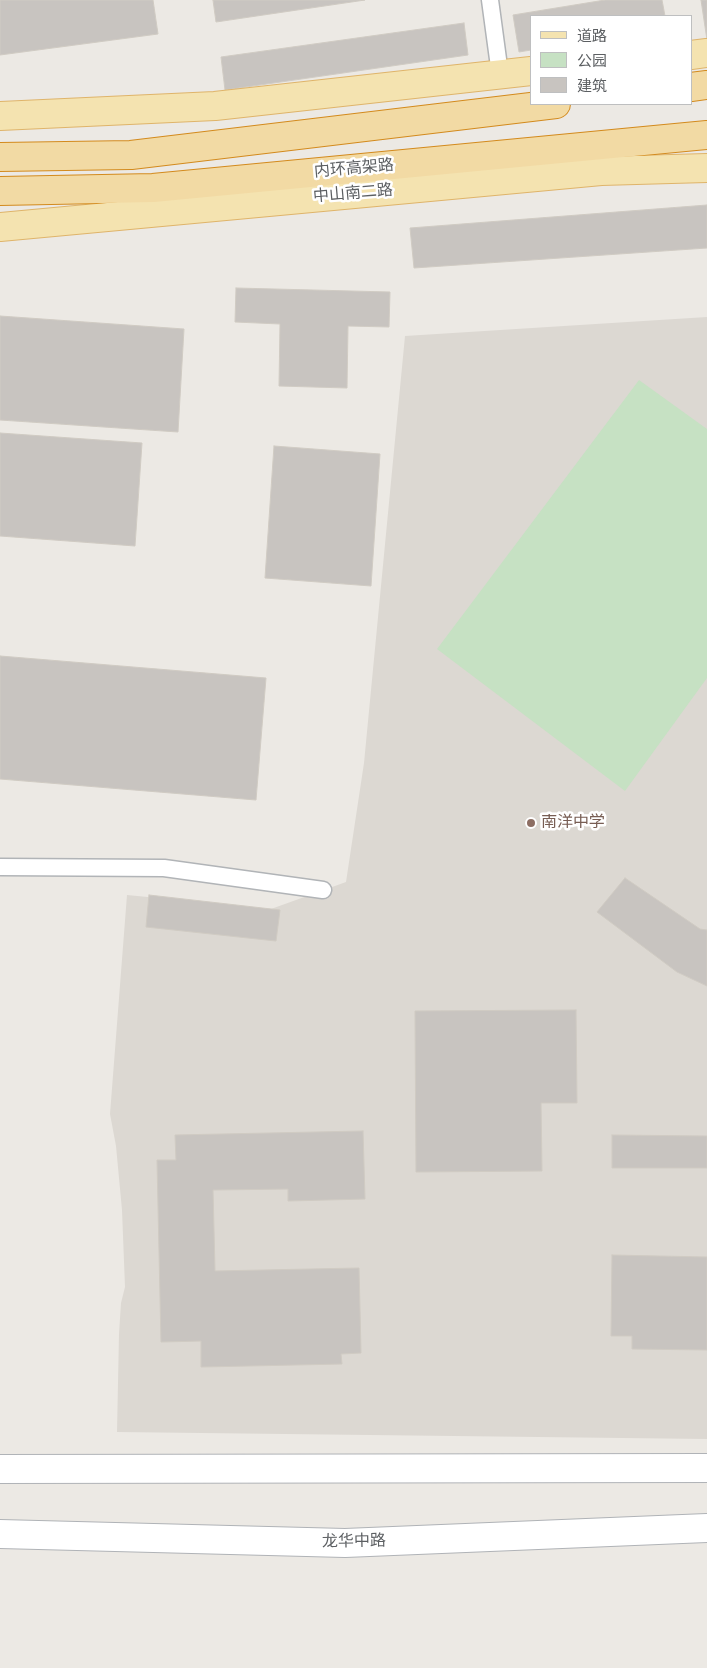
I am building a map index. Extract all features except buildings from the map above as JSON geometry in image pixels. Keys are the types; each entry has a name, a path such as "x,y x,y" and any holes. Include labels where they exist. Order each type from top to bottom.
{"highway":[{"path":"692,87 707,85"},
{"path":"0,157 130,155 548,105"},
{"name":"内环高架路","path":"0,191 153,188 707,135"}],"main road":[{"path":"692,55 707,53"},
{"path":"0,116 215,106 530,71"},
{"name":"中山南二路","path":"0,226 601,171 707,168"},
{"path":"0,1469 707,1468"},
{"name":"龙华中路","path":"0,1534 345,1544 707,1528"}],"lane":[{"path":"490,0 500,74"},
{"path":"0,867 164,868 323,890"}],"shaded area":[{"name":"南洋中学","path":"707,317 707,1439 117,1432 119,1334 121,1303 125,1287 122,1210 116,1146 110,1114 127,895 271,909 346,882 364,763 405,336"}],"green space":[{"path":"639,380 707,429 707,678 625,791 437,649"}],"place":[{"name":"南洋中学","path":"531,823"}]}
